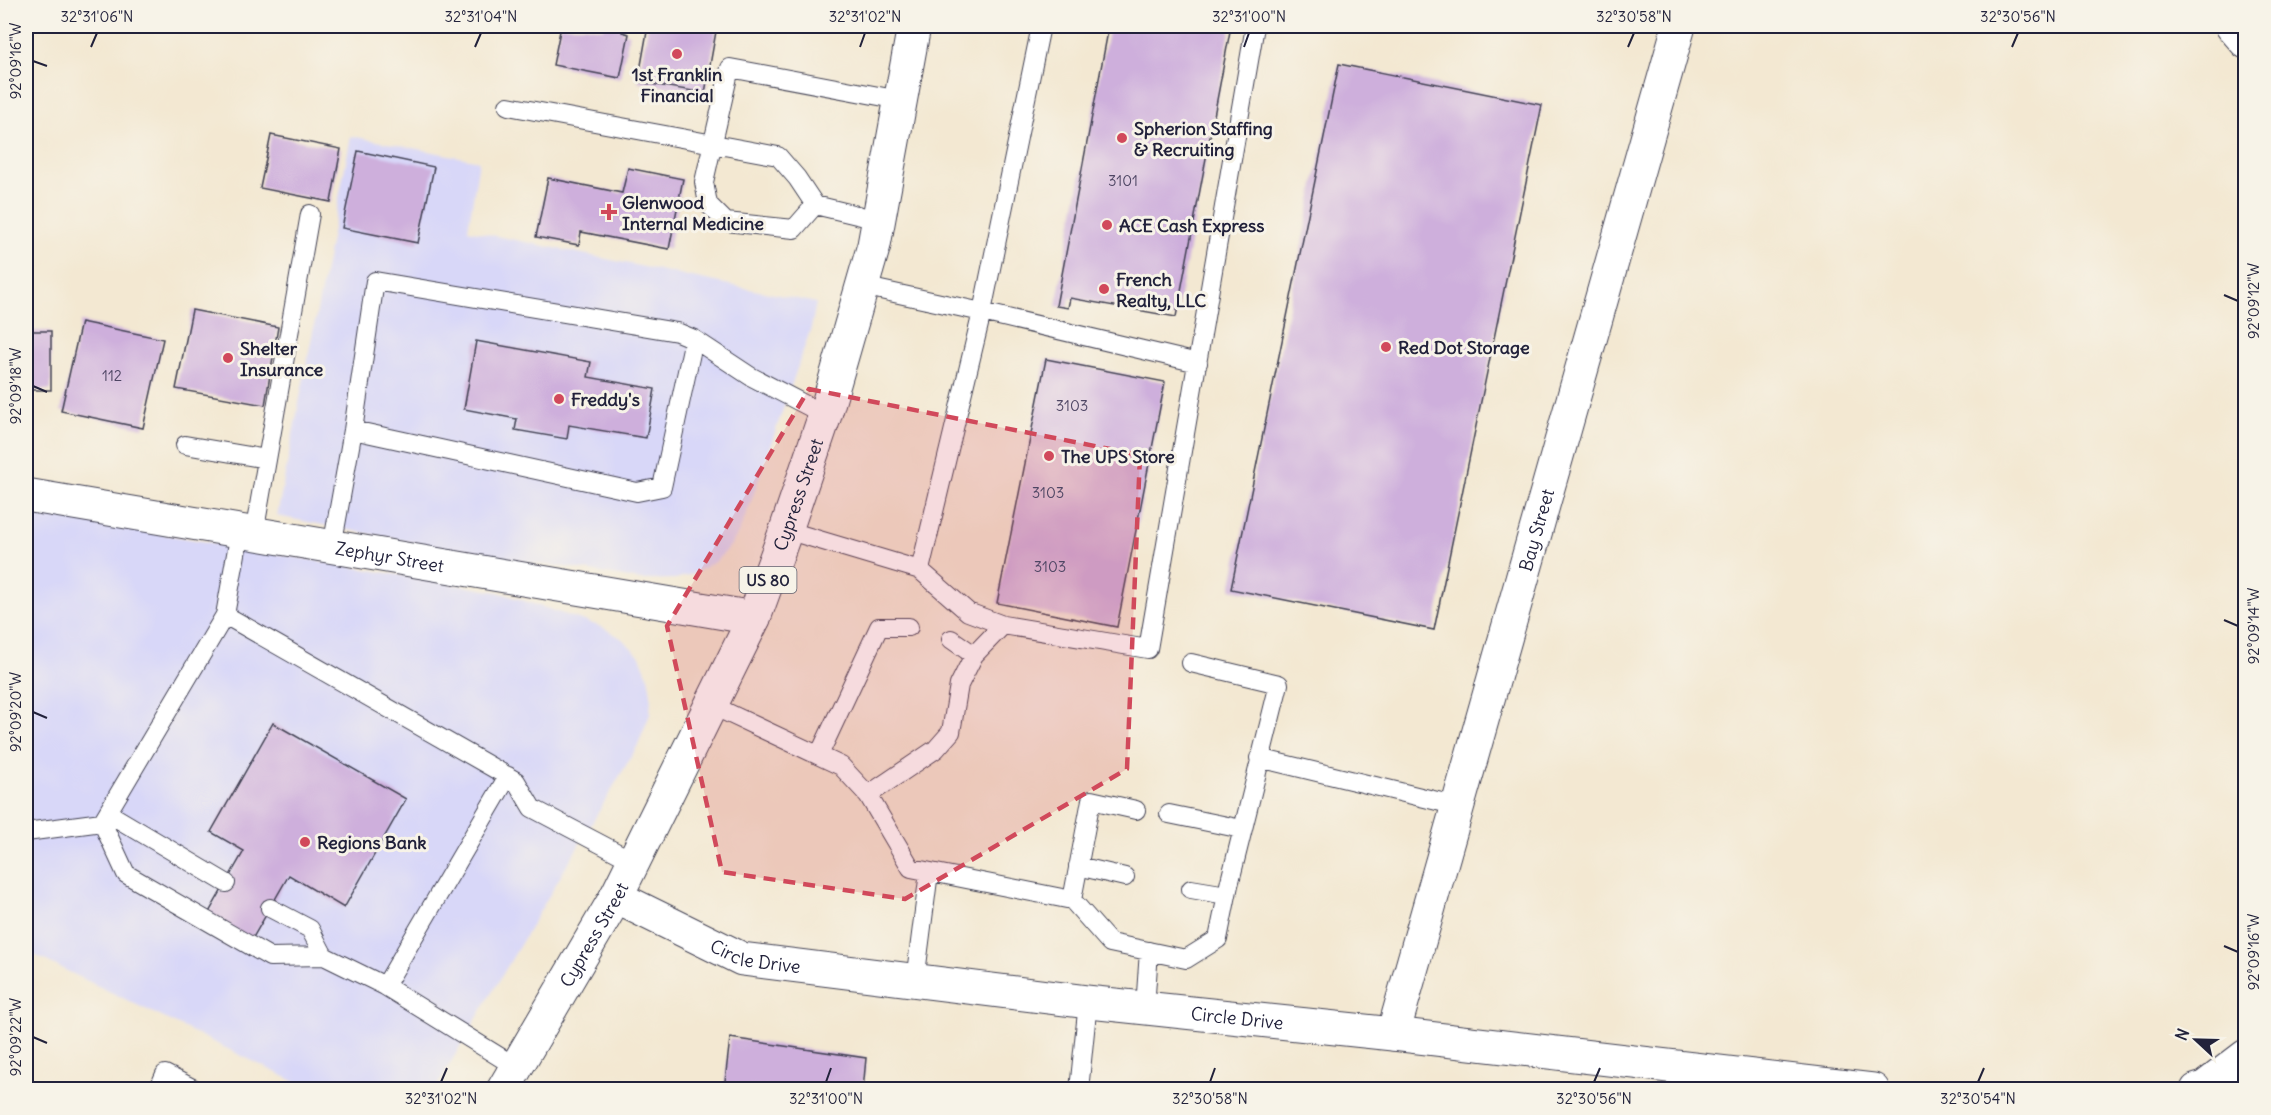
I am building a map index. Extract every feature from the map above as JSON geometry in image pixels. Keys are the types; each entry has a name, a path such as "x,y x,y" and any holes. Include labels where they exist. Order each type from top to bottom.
{"street":[{"name":"Cypress Street","path":"510,1078 616,897 754,618 825,415 862,286 878,220 914,26"},
{"name":"Bay Street","path":"1393,1034 1679,26"},
{"path":"2232,26 2246,42"},
{"name":"Zephyr Street","path":"26,495 754,618"},
{"name":"Circle Drive","path":"616,897 742,959 1088,1002 1393,1034 1872,1089"},
{"path":"2197,1089 2204,1088 2246,1056"}],"lane":[{"path":"920,570 982,312 1041,26"},
{"path":"786,530 920,570 968,612 1003,625 1148,649 1255,26"},
{"path":"815,205 794,228 726,222 708,204 704,182 730,68 900,100"},
{"path":"508,106 778,156 797,178 815,205 878,220"},
{"path":"105,818 225,615 267,459 310,214"},
{"path":"332,547 353,430 375,281 677,332 694,339 750,376 825,415"},
{"path":"862,286 1198,363"},
{"path":"353,430 637,492 662,487 694,339"},
{"path":"185,445 267,459"},
{"path":"225,615 508,776 516,781 532,808 633,861"},
{"path":"868,795 936,749 951,732 959,685 974,655 1003,625"},
{"path":"819,756 879,627 909,627"},
{"path":"951,639 974,655"},
{"path":"711,705 841,766 868,795 911,868 1072,900 1110,943 1186,959 1218,939 1242,829 1279,684 1191,663"},
{"path":"1259,758 1458,806"},
{"path":"385,986 508,776"},
{"path":"1072,900 1091,800 1136,810"},
{"path":"1169,814 1242,829"},
{"path":"105,818 126,874 270,957 324,956 385,986 510,1078"},
{"path":"26,832 105,818 226,883"},
{"path":"1078,866 1125,877"},
{"path":"915,981 929,872"},
{"path":"1191,889 1227,894"},
{"path":"270,908 310,929 324,956"},
{"path":"1144,1008 1149,951"},
{"path":"1079,1089 1088,1002"},
{"path":"158,1089 165,1074 196,1089"}],"highlighted area":[{"path":"809,389 1140,455 1127,769 905,899 722,872 667,626"}],"shaded area":[{"path":"351,136 479,161 468,230 816,303 811,328 751,502 739,532 716,561 693,574 675,579 641,580 574,568 503,560 277,516"},
{"path":"43,515 498,592 602,627 621,638 640,656 648,676 651,694 650,714 638,745 435,1089 310,1089 26,951 26,517"}],"building":[{"path":"561,26 603,29 603,26 624,26 622,32 629,34 620,78 553,65"},
{"name":"1st Franklin Financial","path":"648,26 717,26 705,93 638,82"},
{"path":"1109,26 1231,26 1176,317 1070,298 1068,308 1056,306"},
{"name":"Red Dot Storage","path":"1339,64 1542,105 1434,630 1231,589"},
{"path":"271,135 341,149 331,202 260,188"},
{"path":"358,151 434,167 418,243 342,228"},
{"name":"Glenwood Internal Medicine","path":"628,168 683,179 669,249 581,232 579,245 536,237 548,178 622,193"},
{"name":"Shelter Insurance","path":"192,310 278,327 265,405 176,389"},
{"path":"81,322 163,339 143,428 61,411"},
{"path":"26,331 51,331 51,390 26,390"},
{"name":"Freddy's","path":"476,341 591,362 588,377 655,389 646,438 569,425 567,439 515,430 517,419 464,409"},
{"path":"1046,359 1165,382 1117,627 997,603"},
{"name":"Regions Bank","path":"273,723 406,799 344,908 289,875 251,941 207,916 244,851 211,832"},
{"path":"730,1038 866,1058 863,1090 724,1090"}],"place":[{"name":"1st Franklin Financial","path":"677,54"},
{"name":"Spherion Staffing & Recruiting","path":"1122,138"},
{"name":"Glenwood Internal Medicine","path":"609,212"},
{"name":"ACE Cash Express","path":"1107,225"},
{"name":"French Realty, LLC","path":"1104,289"},
{"name":"Red Dot Storage","path":"1386,347"},
{"name":"Shelter Insurance","path":"228,358"},
{"name":"Freddy's","path":"559,399"},
{"name":"The UPS Store","path":"1049,456"},
{"name":"Regions Bank","path":"305,842"}]}
